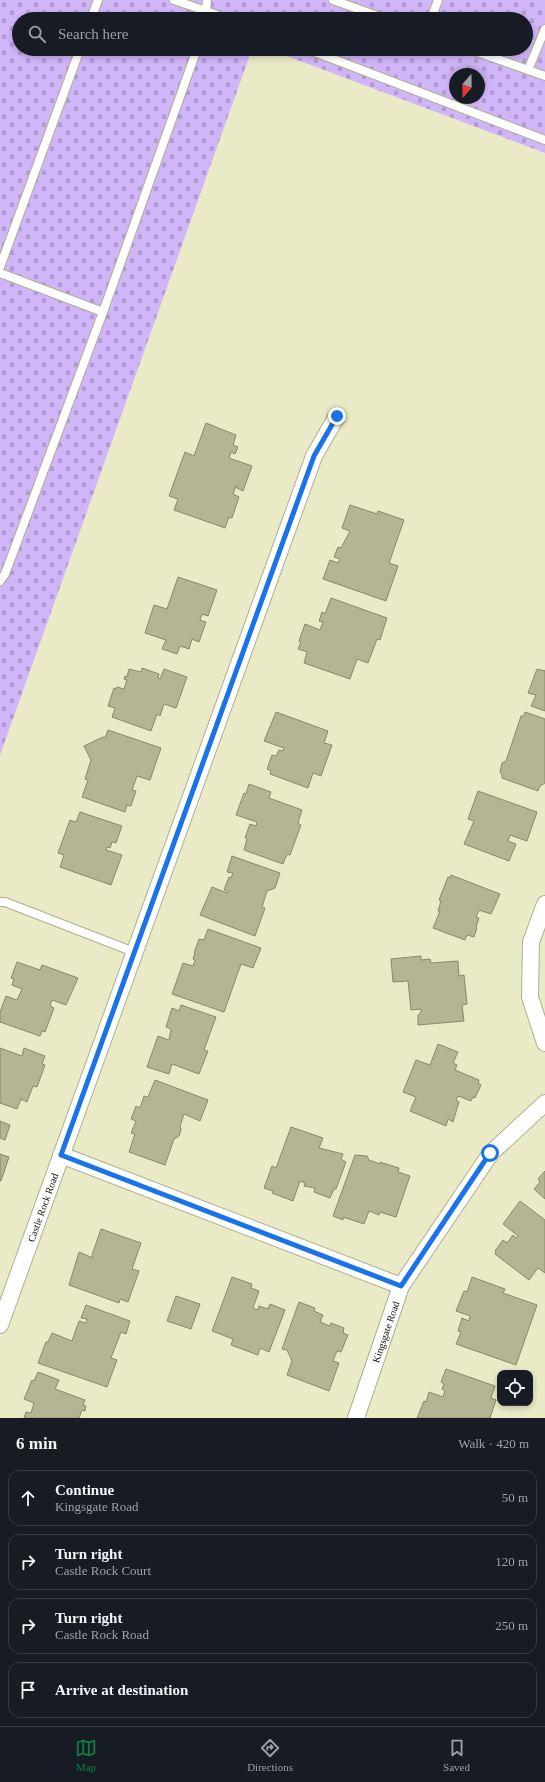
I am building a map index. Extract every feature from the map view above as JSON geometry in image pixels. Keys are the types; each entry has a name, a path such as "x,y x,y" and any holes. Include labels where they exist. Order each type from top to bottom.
{"street":[{"name":"Castle Rock Road","path":"0,1325 314,456 337,416"},
{"path":"545,904 531,942 530,997 545,1043"},
{"name":"Kingsgate Road","path":"356,1418 401,1286 490,1153 545,1103"},
{"path":"61,1155 401,1286"}],"lane":[{"path":"94,12 98,0"},
{"path":"174,0 211,12"},
{"path":"206,0 206,10"},
{"path":"333,0 366,12"},
{"path":"434,12 438,0"},
{"path":"528,70 545,29"},
{"path":"0,267 77,56"},
{"path":"0,581 5,574 103,312 194,56"},
{"path":"325,56 545,140"},
{"path":"489,56 545,76"},
{"path":"0,273 103,312"},
{"path":"0,902 5,902 134,952"}],"green space":[{"path":"0,0 545,0 545,153 287,56 533,56 533,12 12,12 12,56 250,56 0,755"}],"building":[{"path":"206,423 236,435 233,445 238,447 235,454 231,452 229,458 252,466 243,491 236,486 233,494 239,497 232,518 229,517 225,528 174,510 178,499 169,496 185,452 194,456"},
{"path":"350,505 377,514 378,511 404,520 389,563 398,566 386,601 323,579 330,560 338,563 340,559 334,557 338,547 341,548 350,531 342,528"},
{"path":"178,577 217,590 208,616 202,614 200,620 206,622 199,642 192,639 189,649 180,646 177,654 162,649 166,640 145,633 154,605 167,609"},
{"path":"331,598 387,618 380,640 377,639 368,663 357,659 350,679 304,663 307,652 298,649 305,624 320,630 323,622 319,621 322,612 325,614"},
{"path":"142,668 159,674 158,678 160,679 164,669 187,677 176,708 164,704 160,716 157,714 151,731 112,717 115,708 108,706 114,688 116,689 117,687 124,689 127,680 124,679 125,676 127,677 129,669 141,672"},
{"path":"537,669 545,671 545,711 531,706 536,695 528,693"},
{"path":"276,712 328,731 324,743 332,745 321,776 313,773 308,788 270,774 271,771 267,769 272,755 276,756 279,750 283,751 284,748 264,741"},
{"path":"525,712 545,719 545,783 540,786 538,791 502,778 500,772 502,763 506,761 521,716 524,716"},
{"path":"108,730 161,748 150,780 137,776 132,790 136,791 131,806 127,805 125,812 82,797 88,780 85,779 91,760 84,746 103,737 105,738"},
{"path":"249,784 271,792 269,798 302,810 298,823 301,825 290,855 287,854 283,864 244,850 247,839 245,838 250,824 256,826 257,822 236,815"},
{"path":"478,791 537,812 527,841 510,835 508,841 516,844 509,861 464,844 474,821 468,819"},
{"path":"80,812 122,826 116,843 112,842 110,848 107,847 106,850 122,855 111,885 60,867 64,855 58,853 70,820 76,822"},
{"path":"232,856 280,873 275,888 267,891 262,907 265,908 255,936 200,915 212,887 227,893 228,891 224,890 229,877 231,878 233,873 227,872"},
{"path":"451,875 500,894 491,914 479,910 476,917 479,918 474,937 467,935 465,940 433,928 440,911 438,911 441,901 439,900 448,877 450,878"},
{"path":"208,929 261,948 253,968 241,964 224,1012 172,994 183,963 193,966 195,960 193,959 194,953 199,939 204,940"},
{"path":"421,956 421,960 430,959 431,963 458,961 459,976 464,975 467,1004 462,1005 464,1021 418,1025 418,1015 421,1012 421,1009 411,1010 408,981 393,982 391,959"},
{"path":"17,962 40,970 42,965 78,978 66,1005 52,1000 50,1006 54,1008 45,1032 42,1031 40,1036 0,1022 0,1012 6,996 17,1000 22,989 12,985 14,979 11,978"},
{"path":"181,1005 216,1017 204,1050 208,1051 199,1074 172,1064 169,1074 147,1067 158,1036 169,1040 171,1029 166,1027 172,1008 179,1011"},
{"path":"438,1044 458,1052 453,1063 457,1065 455,1070 479,1080 478,1083 481,1085 475,1098 473,1097 471,1101 458,1096 456,1100 459,1102 453,1122 448,1119 446,1126 410,1111 416,1097 403,1092 416,1060 430,1065"},
{"path":"0,1048 22,1056 24,1048 45,1056 42,1064 45,1065 37,1087 33,1086 27,1102 21,1099 17,1109 0,1103"},
{"path":"155,1080 208,1100 200,1121 184,1114 180,1126 181,1130 179,1136 174,1139 165,1165 129,1152 135,1134 131,1133 136,1121 131,1119 136,1106 140,1108 144,1096 148,1097"},
{"path":"0,1121 10,1125 5,1140 0,1138"},
{"path":"291,1127 323,1138 319,1148 343,1154 341,1159 346,1162 336,1189 334,1189 330,1198 314,1192 315,1188 304,1186 305,1183 300,1181 293,1201 272,1193 273,1191 264,1188 272,1166 276,1168"},
{"path":"0,1154 9,1157 1,1181 0,1181"},
{"path":"355,1155 367,1156 369,1160 399,1168 398,1172 410,1176 396,1217 380,1212 379,1215 369,1211 364,1224 343,1217 343,1220 333,1216"},
{"path":"545,1171 545,1199 534,1189 540,1182 538,1179"},
{"path":"520,1201 545,1220 545,1273 538,1268 529,1280 495,1254 495,1251 503,1240 507,1243 513,1235 516,1238 518,1236 503,1224"},
{"path":"101,1229 141,1243 132,1269 139,1271 128,1302 120,1299 119,1303 69,1285 79,1252 93,1258 92,1255"},
{"path":"232,1277 252,1284 251,1288 259,1291 253,1308 258,1310 259,1306 268,1309 270,1304 285,1310 269,1352 260,1348 258,1355 231,1345 233,1339 212,1331"},
{"path":"472,1277 505,1289 503,1293 537,1305 516,1365 456,1344 461,1332 458,1331 462,1318 469,1321 470,1316 456,1311 464,1291 467,1292"},
{"path":"176,1296 200,1304 191,1329 167,1321"},
{"path":"299,1302 315,1308 314,1311 323,1315 320,1322 330,1326 331,1323 344,1328 343,1333 348,1335 341,1352 337,1351 333,1361 339,1363 329,1391 287,1375 292,1361 287,1350 282,1349"},
{"path":"86,1305 130,1321 126,1334 121,1332 111,1358 117,1360 107,1387 38,1363 46,1342 48,1342 52,1333 72,1341 79,1321 86,1323 87,1319 81,1318"},
{"path":"446,1369 495,1386 491,1398 496,1400 490,1418 417,1418 424,1401 426,1402 429,1392 443,1397 445,1391 442,1389 444,1384 441,1382"},
{"path":"38,1372 59,1380 55,1389 85,1400 83,1405 86,1406 85,1411 82,1410 79,1418 24,1418 26,1412 31,1413 34,1403 24,1399 32,1380 34,1381"}],"route":[{"path":"337,416 314,456 61,1155 401,1286 490,1153"}]}
